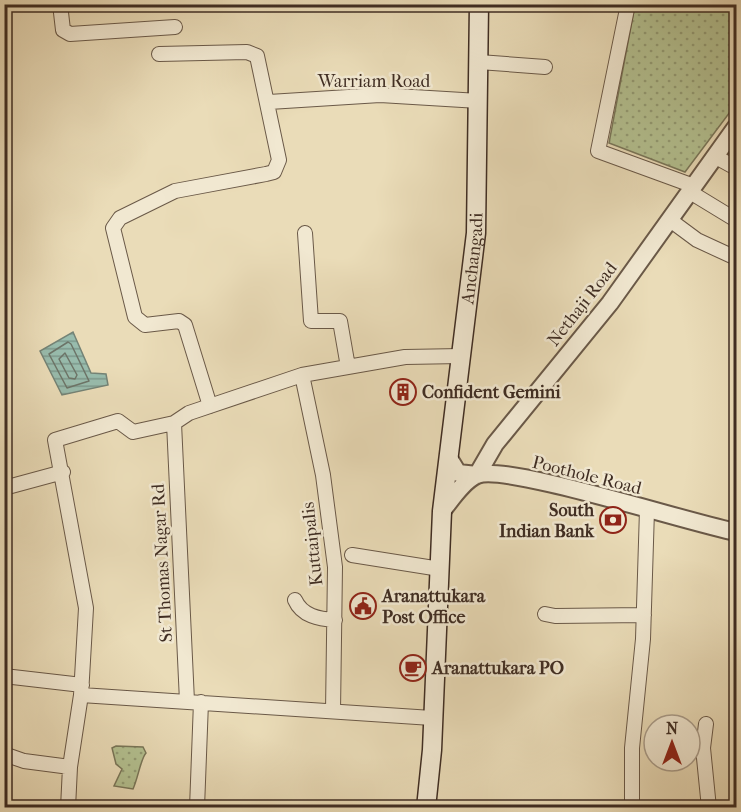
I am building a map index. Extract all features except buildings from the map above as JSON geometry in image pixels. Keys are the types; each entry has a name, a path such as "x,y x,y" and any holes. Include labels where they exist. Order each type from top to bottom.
{"main road":[{"name":"Anchangadi","path":"426,807 442,511 476,232 479,4"}],"street":[{"path":"60,4 63,30 70,34 175,27"},
{"path":"628,4 598,151 692,189 736,220"},
{"path":"159,54 247,52 257,56 279,160 274,172 175,191 120,218 113,228 135,317 145,324 180,321 185,325 210,406"},
{"path":"479,62 545,67"},
{"name":"Warriam Road","path":"268,102 380,95 479,101"},
{"name":"Nethaji Road","path":"477,475 495,444 610,303 736,127"},
{"path":"716,157 736,168"},
{"path":"670,220 697,240 736,258"},
{"path":"305,233 311,321 338,319 340,321 348,367"},
{"path":"68,807 70,767 81,690 86,608 63,472 55,440 118,421 133,432 174,423 189,413 302,375 405,357 461,356"},
{"name":"Kuttaipalis","path":"302,375 324,486 335,567 333,711"},
{"name":"St Thomas Nagar Rd","path":"174,423 194,701 196,807"},
{"path":"450,460 458,473 477,475"},
{"path":"4,488 63,472"},
{"path":"442,511 456,492 477,475"},
{"name":"Poothole Road","path":"477,475 514,477 736,532"},
{"path":"632,807 632,748 644,615 647,510"},
{"path":"352,555 440,568"},
{"path":"295,600 298,606 316,619 335,620"},
{"path":"545,614 555,616 644,615"},
{"path":"4,676 81,690 194,701 432,718"},
{"path":"706,724 703,748 709,807"},
{"path":"4,754 24,761 70,767"},
{"path":"196,807 213,807"}],"green space":[{"path":"635,5 736,5 736,104 685,172 609,143"},
{"path":"116,746 143,747 146,753 133,789 114,786 122,769 116,764 112,748"}],"water":[{"path":"73,332 91,373 106,374 108,385 62,395 40,351"}],"place":[{"name":"Confident Gemini","path":"403,392"},
{"name":"South Indian Bank","path":"613,520"},
{"name":"Aranattukara Post Office","path":"363,606"},
{"name":"Aranattukara PO","path":"413,668"}]}
